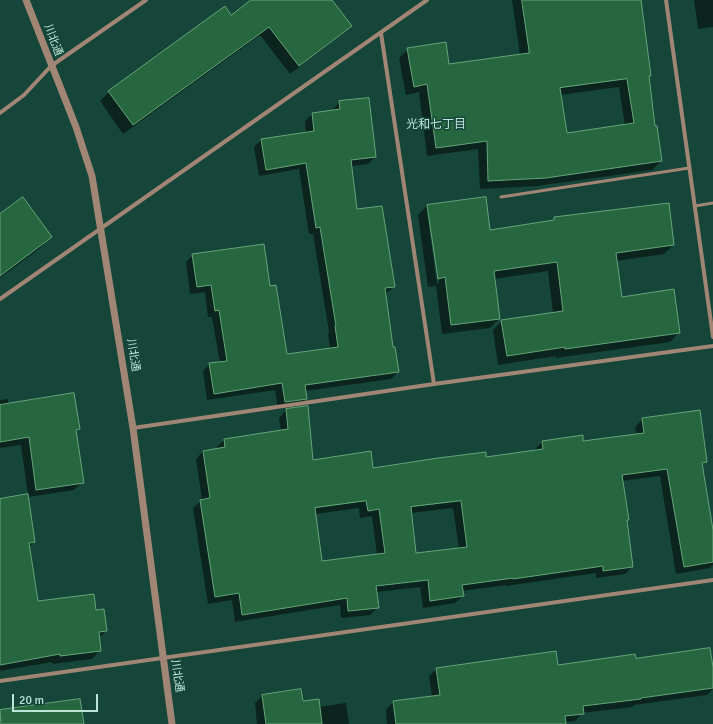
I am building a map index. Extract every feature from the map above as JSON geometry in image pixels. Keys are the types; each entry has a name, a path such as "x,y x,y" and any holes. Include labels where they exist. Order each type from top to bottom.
{"street":[{"name":"川北通","path":"26,0 76,128 92,176 133,428 172,724"},
{"path":"0,113 24,95 51,66 146,0"},
{"path":"0,299 427,0"},
{"path":"666,0 713,337"},
{"path":"381,33 434,384"},
{"path":"133,428 434,384 713,346"},
{"path":"0,681 713,580"}],"lane":[{"path":"501,197 689,168"},
{"path":"695,206 713,203"}],"building":[{"path":"251,0 332,0 352,26 299,66 269,27 133,125 108,91 225,6 231,15"},
{"path":"522,0 641,0 651,76 649,76 655,126 657,126 662,161 546,178 488,181 487,141 436,148 427,84 414,87 407,48 446,42 449,64 529,53","holes":["627,79 634,123 567,133 560,88"]},
{"path":"369,98 376,157 351,160 357,209 382,206 395,287 385,288 393,347 395,347 399,372 305,385 307,399 285,402 282,383 214,394 209,363 227,361 219,310 215,311 211,285 197,287 192,254 264,244 270,286 276,285 287,354 338,347 320,227 316,228 306,163 266,170 261,139 314,131 312,113 340,109 339,101"},
{"path":"23,197 52,237 0,276 0,214"},
{"path":"486,197 490,230 554,220 554,217 669,203 674,245 616,253 622,297 674,289 680,333 565,349 565,347 507,356 501,320 563,311 557,262 494,271 500,319 451,325 445,277 438,279 427,205"},
{"path":"74,393 80,429 76,430 84,483 36,490 29,437 0,442 0,405"},
{"path":"308,406 313,460 371,451 373,468 486,452 486,457 543,449 542,441 583,435 583,441 644,433 642,418 700,410 707,462 702,463 713,530 713,562 684,567 667,469 622,475 629,520 627,520 633,567 603,571 603,566 462,585 464,596 430,601 428,580 376,586 379,608 348,611 347,598 242,615 239,593 215,597 200,500 210,498 203,451 225,447 224,439 288,429 286,409","holes":["366,501 368,511 379,509 385,553 322,561 315,508","461,501 467,547 416,553 411,507"]},
{"path":"28,494 35,542 29,543 38,601 94,594 96,610 104,609 107,631 99,632 101,651 60,656 60,654 0,665 0,499"},
{"path":"710,648 713,667 713,688 583,706 584,714 565,716 566,724 396,724 393,701 440,695 436,668 556,651 558,665 635,654 636,658"},
{"path":"301,689 303,701 319,699 322,724 266,724 262,695"},
{"path":"80,699 84,724 1,724 0,710"}],"district":[{"name":"光和七丁目","path":"436,125"}]}
